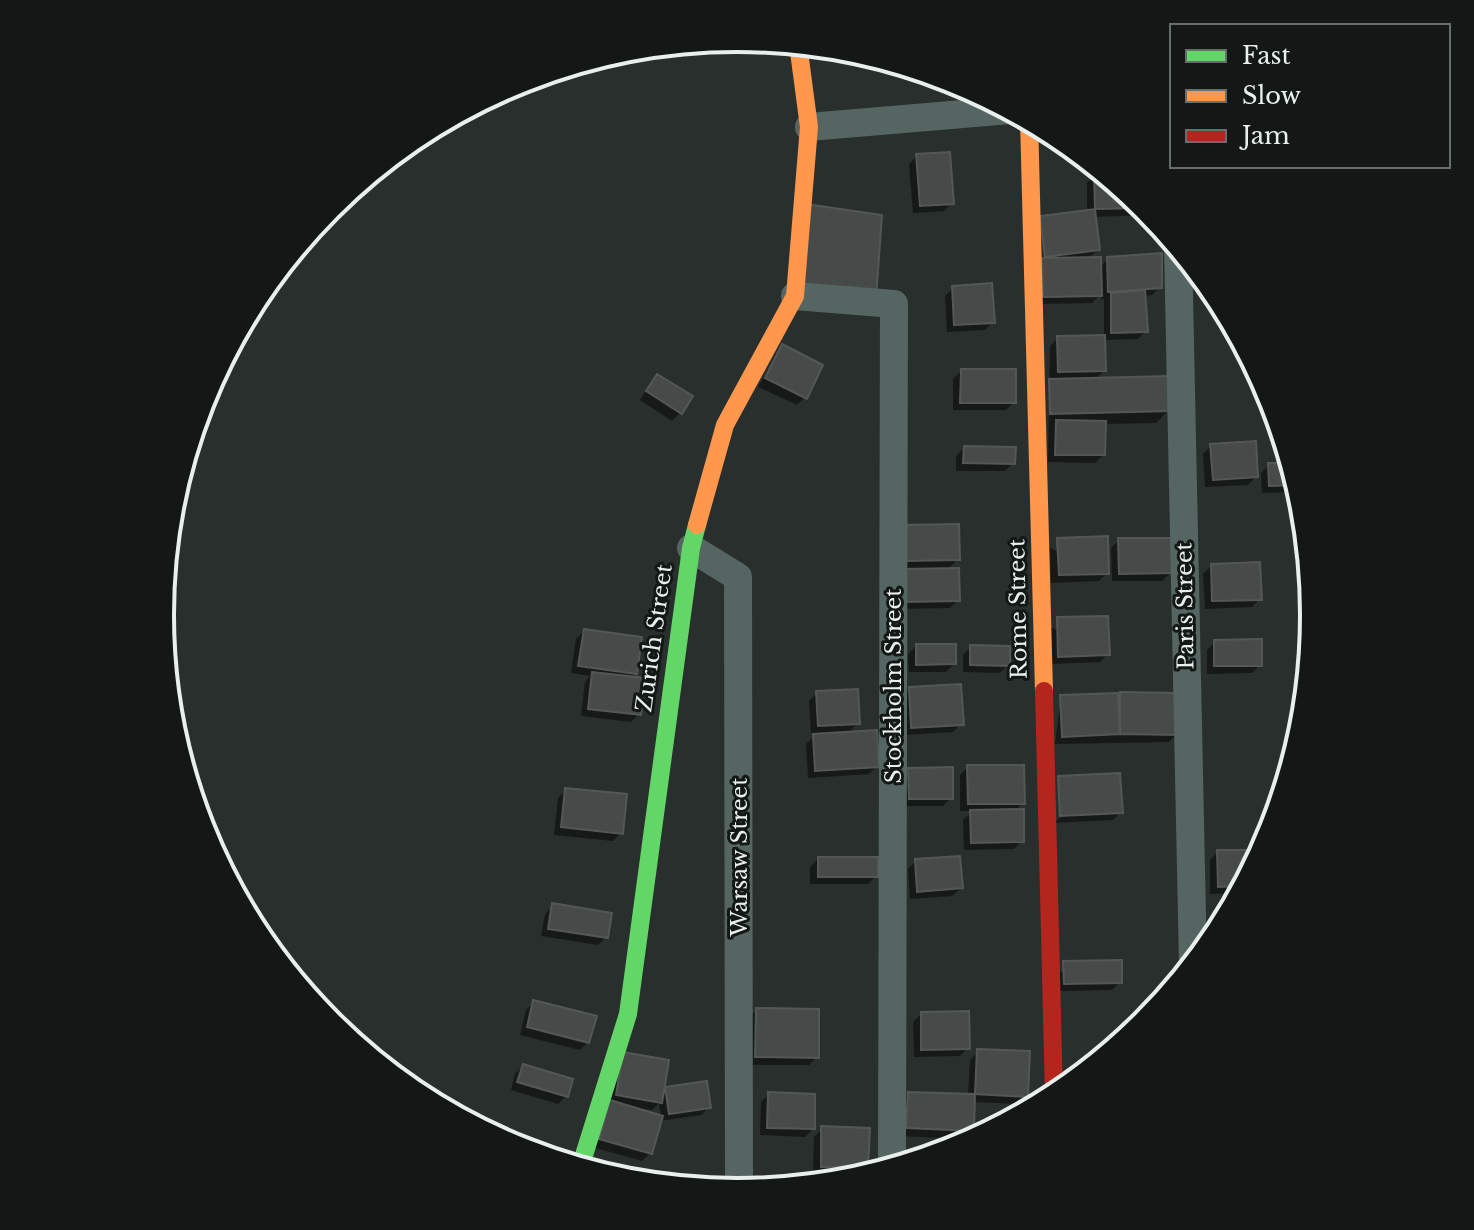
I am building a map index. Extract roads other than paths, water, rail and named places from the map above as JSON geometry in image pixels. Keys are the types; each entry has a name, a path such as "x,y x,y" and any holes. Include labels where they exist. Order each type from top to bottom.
{"street":[{"name":"Zurich Street","path":"584,1157 628,1014 691,548 725,425 795,296 809,127 800,56"},
{"path":"809,127 989,112"},
{"name":"Rome Street","path":"1029,134 1054,1080"},
{"name":"Paris Street","path":"1178,265 1193,946"},
{"name":"Stockholm Street","path":"795,296 894,304 892,1156"},
{"name":"Warsaw Street","path":"691,548 738,577 739,1178"}]}
